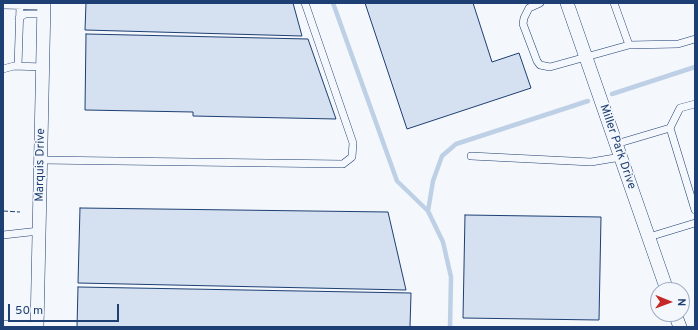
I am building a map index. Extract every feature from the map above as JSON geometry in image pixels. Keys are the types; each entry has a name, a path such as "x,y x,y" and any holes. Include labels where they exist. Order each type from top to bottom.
{"street":[{"name":"Miller Park Drive","path":"567,3 664,282"},
{"name":"Marquis Drive","path":"37,326 44,8"}],"lane":[{"path":"41,160 343,164 352,157 353,143 305,3"},
{"path":"540,3 529,8 523,24 540,65 550,67 629,45 678,44 695,39"},
{"path":"614,3 629,45"},
{"path":"3,5 44,8"},
{"path":"18,66 20,6"},
{"path":"20,18 25,14 44,8"},
{"path":"3,69 18,66 43,66"},
{"path":"695,104 680,108 670,128 695,210"},
{"path":"616,144 670,128"},
{"path":"471,156 591,162 620,157"},
{"path":"649,237 695,223"},
{"path":"3,235 39,231"},
{"path":"3,324 37,326"}],"building":[{"path":"86,3 293,3 302,36 85,30"},
{"path":"365,3 473,3 492,62 519,53 531,88 407,129"},
{"path":"86,34 308,39 336,119 193,116 193,112 85,110"},
{"path":"80,208 388,212 406,290 78,283"},
{"path":"465,215 601,217 599,320 463,318"},
{"path":"78,287 411,293 410,327 77,327"}],"waterway":[{"path":"333,3 397,181 428,211"},
{"path":"612,94 695,67"},
{"path":"450,327 451,277 443,242 428,211 433,181 442,156 456,144 588,101"}],"fence":[{"path":"3,211 20,212"}]}
